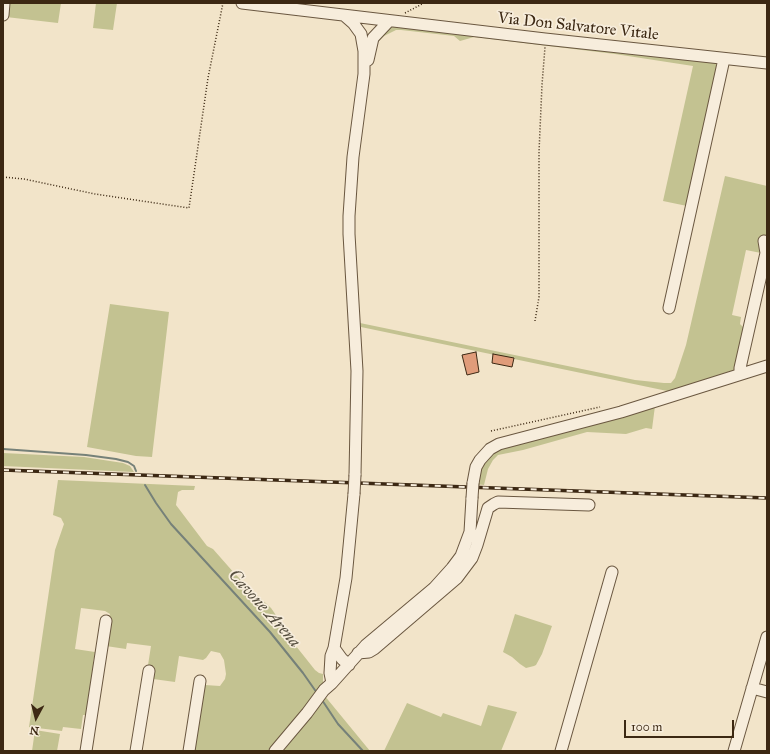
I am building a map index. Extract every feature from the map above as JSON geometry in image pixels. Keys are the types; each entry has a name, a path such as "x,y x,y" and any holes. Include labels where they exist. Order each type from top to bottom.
{"street":[{"path":"3,15 4,3"},
{"name":"Via Don Salvatore Vitale","path":"242,3 281,5 345,16 394,22 767,63"},
{"path":"345,16 359,31 363,40 364,74"},
{"path":"359,31 368,18"},
{"path":"324,690 330,673 346,578 354,494 357,371 349,216 353,157 364,74 373,38 373,31 368,18"},
{"path":"373,38 394,22"},
{"path":"669,308 724,59"},
{"path":"740,374 740,368 766,253 764,241"},
{"path":"275,751 324,690 349,665 358,653 434,588 452,568 460,556 470,532 475,472 480,460 490,449 499,444 621,412 767,366"},
{"path":"358,653 369,652 374,649 457,578 472,558 488,508 494,504 498,502 589,505"},
{"path":"561,751 612,572"},
{"path":"86,751 106,621"},
{"path":"734,751 767,637"},
{"path":"334,648 342,659 349,665"},
{"path":"136,751 149,671"},
{"path":"189,751 200,681"},
{"path":"752,688 767,692"}],"path":[{"path":"3,177 24,179 95,194 189,208 208,78 223,3"},
{"path":"394,22 406,12 424,3"},
{"path":"535,321 539,297 539,158 545,39"},
{"path":"491,431 601,407"}],"shaded area":[{"path":"7,3 61,3 58,23 6,17"},
{"path":"96,3 117,3 113,30 93,28"},
{"path":"393,26 712,62 718,64 687,206 663,201 693,66 615,54 474,37 460,41 454,36 401,30 396,30 384,36 376,44 377,40 388,28"},
{"path":"725,176 767,186 767,251 761,253 746,250 732,315 741,317 740,324 744,328 734,370 672,392 361,327 360,323 635,380 671,383 675,378 686,345"},
{"path":"110,304 169,312 152,457 136,456 87,447"},
{"path":"655,406 652,429 646,428 626,434 587,432 523,450 498,455 488,469 484,485 474,484 482,462 501,446"},
{"path":"3,453 84,457 123,463 130,466 134,472 3,466"},
{"path":"58,480 195,486 194,490 182,490 178,492 176,505 207,546 213,549 235,574 271,608 288,636 315,670 323,674 323,685 279,741 269,751 192,751 205,685 220,686 225,679 226,674 224,660 220,653 211,651 203,660 179,656 175,682 146,678 151,646 127,643 126,649 106,646 110,614 105,611 81,608 75,649 95,652 93,663 96,665 88,715 83,715 81,729 63,727 62,731 29,727 55,550 64,524 61,518 53,515"},
{"path":"515,614 552,626 542,654 534,666 526,668 503,652"},
{"path":"324,695 370,751 283,751"},
{"path":"407,703 441,717 443,713 481,726 488,705 517,712 501,751 384,751"},
{"path":"35,730 60,734 57,751 32,751"}],"building":[{"path":"476,352 479,372 467,375 462,355"},
{"path":"493,354 514,358 512,367 492,363"}],"waterway":[{"name":"Cavone Arena","path":"3,449 86,455 116,459 128,462 134,466 136,471"},
{"name":"Cavone Arena","path":"145,485 171,524 270,632 317,693"},
{"name":"Cavone Arena","path":"322,700 338,724 363,751"}],"railway":[{"path":"3,470 767,498"}]}
